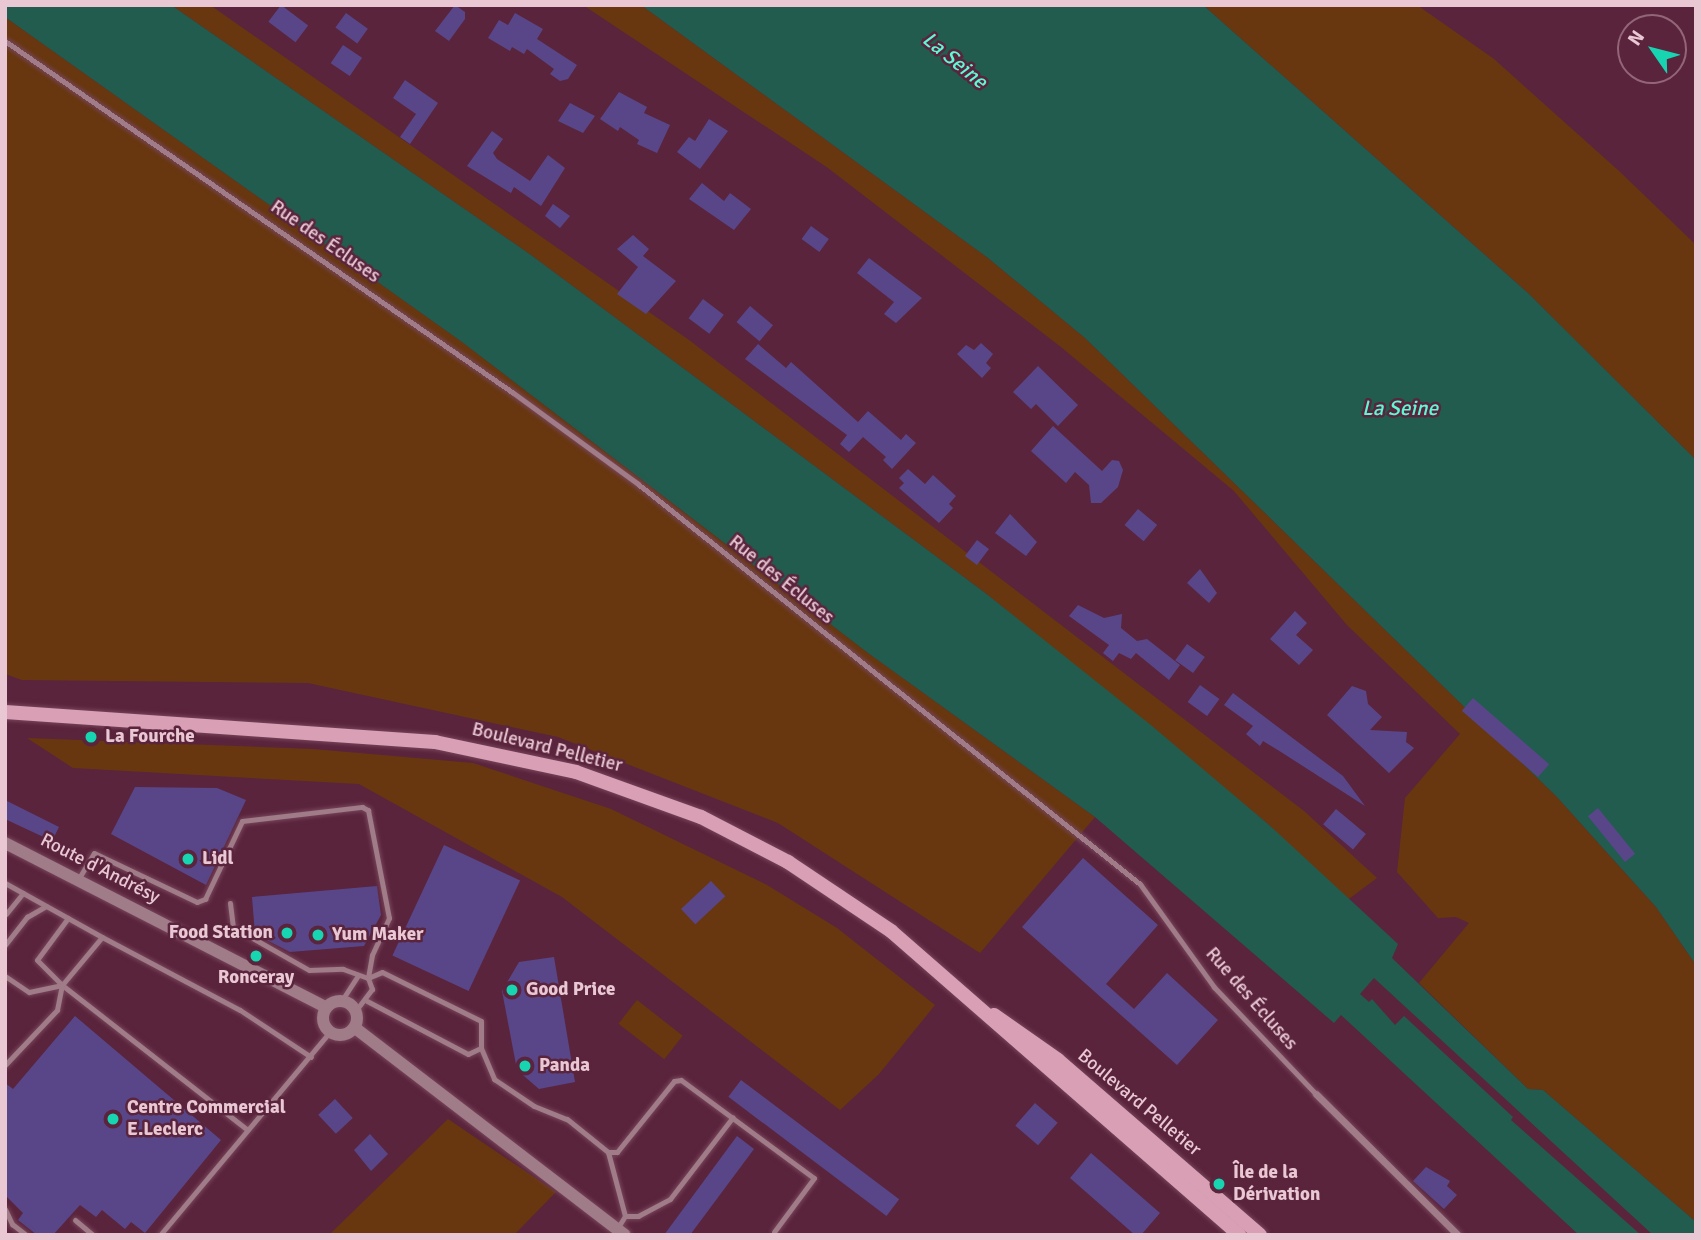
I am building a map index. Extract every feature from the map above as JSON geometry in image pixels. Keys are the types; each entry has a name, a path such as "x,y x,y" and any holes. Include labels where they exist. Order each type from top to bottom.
{"main road":[{"name":"Boulevard Pelletier","path":"5,712 32,716 435,742 587,775 701,817 788,862 891,931 986,1011 1008,1036 1239,1235"},
{"name":"Boulevard Pelletier","path":"5,722 32,716"},
{"name":"Boulevard Pelletier","path":"986,1011 1015,1026 1058,1060 1259,1235"}],"street":[{"name":"Route d'Andrésy","path":"5,843 79,878 326,1007"},
{"path":"342,1000 362,1006 355,1028 348,1034 330,1032 323,1016 326,1007 342,1000"},
{"path":"355,1028 621,1232"},
{"name":"Rue des Écluses","path":"1316,1094 1458,1235"}],"lane":[{"name":"Rue des Écluses","path":"5,41 512,391 638,484 1140,884 1214,987 1316,1094"},
{"path":"79,878 94,853 197,902 205,899 242,821 362,807 368,810 389,918 372,955 368,978 372,989 362,1006 468,1054 481,1048"},
{"path":"5,883 240,1010 311,1058"},
{"path":"6,914 23,893"},
{"path":"230,903 233,927 248,939 309,971 343,969 368,978 382,972 481,1021 481,1048 494,1079 534,1106 567,1119 608,1152 625,1216 621,1232"},
{"path":"5,945 27,917 46,906"},
{"path":"68,918 37,955 62,985 246,1129"},
{"path":"5,1065 57,1010 62,985 103,937"},
{"path":"342,1000 358,975"},
{"path":"5,976 29,992 62,985"},
{"path":"160,1235 246,1129 311,1058 330,1032"},
{"path":"608,1152 617,1152 674,1081 681,1080 814,1178 774,1232"},
{"path":"625,1216 638,1216 670,1199 733,1117"},
{"path":"5,1209 12,1224 26,1235"},
{"path":"75,1220 93,1235"}],"shaded area":[{"path":"171,5 210,5 689,340 1304,811 1377,878 1346,901 1268,824 984,592 531,255"},
{"path":"583,5 641,5 988,258 1085,338 1556,796 1656,907 1696,965 1696,1222 1543,1090 1528,1089 1419,983 1469,923 1456,917 1438,918 1397,872 1405,798 1460,734 1347,625 1234,491 1061,347 828,168"},
{"path":"1203,5 1417,5 1494,59 1619,171 1696,245 1696,460 1528,293"},
{"path":"5,17 462,342 868,653 1095,817 980,953 778,823 558,737 308,683 22,680 5,674"},
{"path":"27,738 313,749 473,763 611,809 767,885 837,928 935,1005 879,1074 840,1110 562,897 359,784 73,768"},
{"path":"637,1000 683,1036 664,1059 619,1024"},
{"path":"448,1119 556,1192 514,1235 329,1235"}],"water":[{"path":"5,5 171,5 531,255 984,592 1152,726 1268,824 1398,944 1392,958 1528,1089 1543,1090 1696,1222 1696,1235 1653,1235 1374,978 1360,994 1369,1002 1372,999 1395,1025 1404,1016 1513,1117 1511,1120 1641,1235 1579,1235 1341,1015 1334,1023 1095,817 868,653 462,342 5,17"},
{"name":"La Seine","path":"641,5 1203,5 1528,293 1696,460 1696,965 1656,907 1556,796 1085,338 988,258"}],"building":[{"path":"281,5 308,25 296,42 268,22"},
{"path":"455,5 465,12 465,19 449,41 435,31"},
{"path":"346,13 368,29 357,43 335,28"},
{"path":"515,13 543,29 537,39 577,65 568,79 560,81 550,74 554,69 527,49 524,54 512,47 510,51 488,38 499,20 508,25"},
{"path":"343,45 362,58 350,76 331,63"},
{"path":"405,80 438,103 410,144 400,137 416,114 393,98"},
{"path":"619,92 647,107 644,113 670,125 657,153 637,144 639,140 620,127 618,131 600,119"},
{"path":"570,103 595,116 583,133 558,121"},
{"path":"709,119 728,131 700,169 677,152 689,137 695,141"},
{"path":"492,131 503,139 493,153 497,159 530,181 548,155 565,168 541,206 514,187 511,193 467,166"},
{"path":"702,183 724,201 730,193 751,209 734,230 689,199"},
{"path":"553,204 570,216 560,228 545,216"},
{"path":"811,226 829,239 819,252 802,239"},
{"path":"633,235 649,249 643,256 676,281 646,314 617,294 638,267 617,249"},
{"path":"869,258 922,298 896,323 884,314 894,302 857,273"},
{"path":"703,299 724,315 709,334 689,318"},
{"path":"750,306 773,325 759,341 737,322"},
{"path":"981,343 993,354 986,363 991,368 982,378 957,354 966,345 974,350"},
{"path":"758,344 786,368 791,362 858,422 868,411 901,440 906,434 916,443 892,469 883,460 886,457 863,437 849,452 840,444 847,435 745,359"},
{"path":"1038,366 1078,405 1058,426 1036,404 1031,409 1013,392"},
{"path":"1053,426 1102,471 1112,460 1119,461 1123,470 1118,487 1101,503 1091,503 1089,485 1075,472 1066,483 1031,451"},
{"path":"908,469 925,484 933,475 956,496 949,504 953,508 939,523 899,488 904,483 899,478"},
{"path":"1138,509 1157,525 1144,541 1125,525"},
{"path":"1010,514 1037,542 1026,556 995,533"},
{"path":"977,540 989,549 977,565 965,556"},
{"path":"1200,569 1217,593 1209,603 1187,583"},
{"path":"1078,605 1104,618 1122,614 1121,628 1137,641 1147,639 1180,665 1169,680 1136,653 1131,659 1119,653 1113,661 1103,653 1109,645 1069,616"},
{"path":"1295,611 1307,623 1296,635 1313,650 1299,665 1270,639"},
{"path":"1187,644 1205,657 1193,673 1175,660"},
{"path":"1200,685 1219,699 1207,716 1188,702"},
{"path":"1352,686 1366,691 1368,704 1382,717 1370,730 1407,732 1406,742 1414,748 1389,773 1327,715"},
{"path":"1233,693 1343,776 1365,806 1263,741 1260,746 1246,734 1253,726 1224,705"},
{"path":"1473,698 1549,764 1538,777 1462,711"},
{"name":"Lidl","path":"135,787 217,788 246,800 206,885 111,834"},
{"path":"5,800 59,827 52,841 5,819"},
{"path":"1598,808 1635,854 1625,862 1588,816"},
{"path":"1336,809 1366,834 1353,849 1323,824"},
{"path":"444,845 520,880 469,991 392,956"},
{"path":"1083,858 1158,925 1106,984 1134,1009 1167,973 1218,1020 1177,1065 1022,927"},
{"path":"711,881 725,896 695,924 681,909"},
{"path":"377,886 381,915 364,946 290,952 255,934 252,897"},
{"path":"554,957 575,1082 539,1089 517,1070 502,991 519,962"},
{"name":"Centre Commercial E.Leclerc","path":"75,1016 221,1140 145,1233 131,1222 125,1229 102,1210 96,1217 80,1205 53,1235 37,1235 18,1220 23,1213 5,1195 5,1083 13,1089"},
{"path":"741,1080 899,1199 886,1216 728,1097"},
{"path":"335,1099 353,1118 336,1134 318,1115"},
{"path":"1035,1103 1058,1123 1038,1145 1015,1126"},
{"path":"370,1134 388,1154 371,1171 354,1150"},
{"path":"737,1136 754,1149 690,1235 664,1235"},
{"path":"1091,1153 1160,1213 1141,1235 1135,1235 1070,1178"},
{"path":"1426,1167 1450,1181 1447,1186 1457,1195 1444,1209 1413,1181"}],"place":[{"name":"La Fourche","path":"91,737"},
{"name":"Lidl","path":"188,859"},
{"name":"Food Station","path":"287,933"},
{"name":"Yum Maker","path":"318,935"},
{"name":"Ronceray","path":"256,956"},
{"name":"Good Price","path":"512,990"},
{"name":"Panda","path":"525,1066"},
{"name":"Centre Commercial E.Leclerc","path":"113,1119"},
{"name":"Île de la Dérivation","path":"1219,1184"}]}
